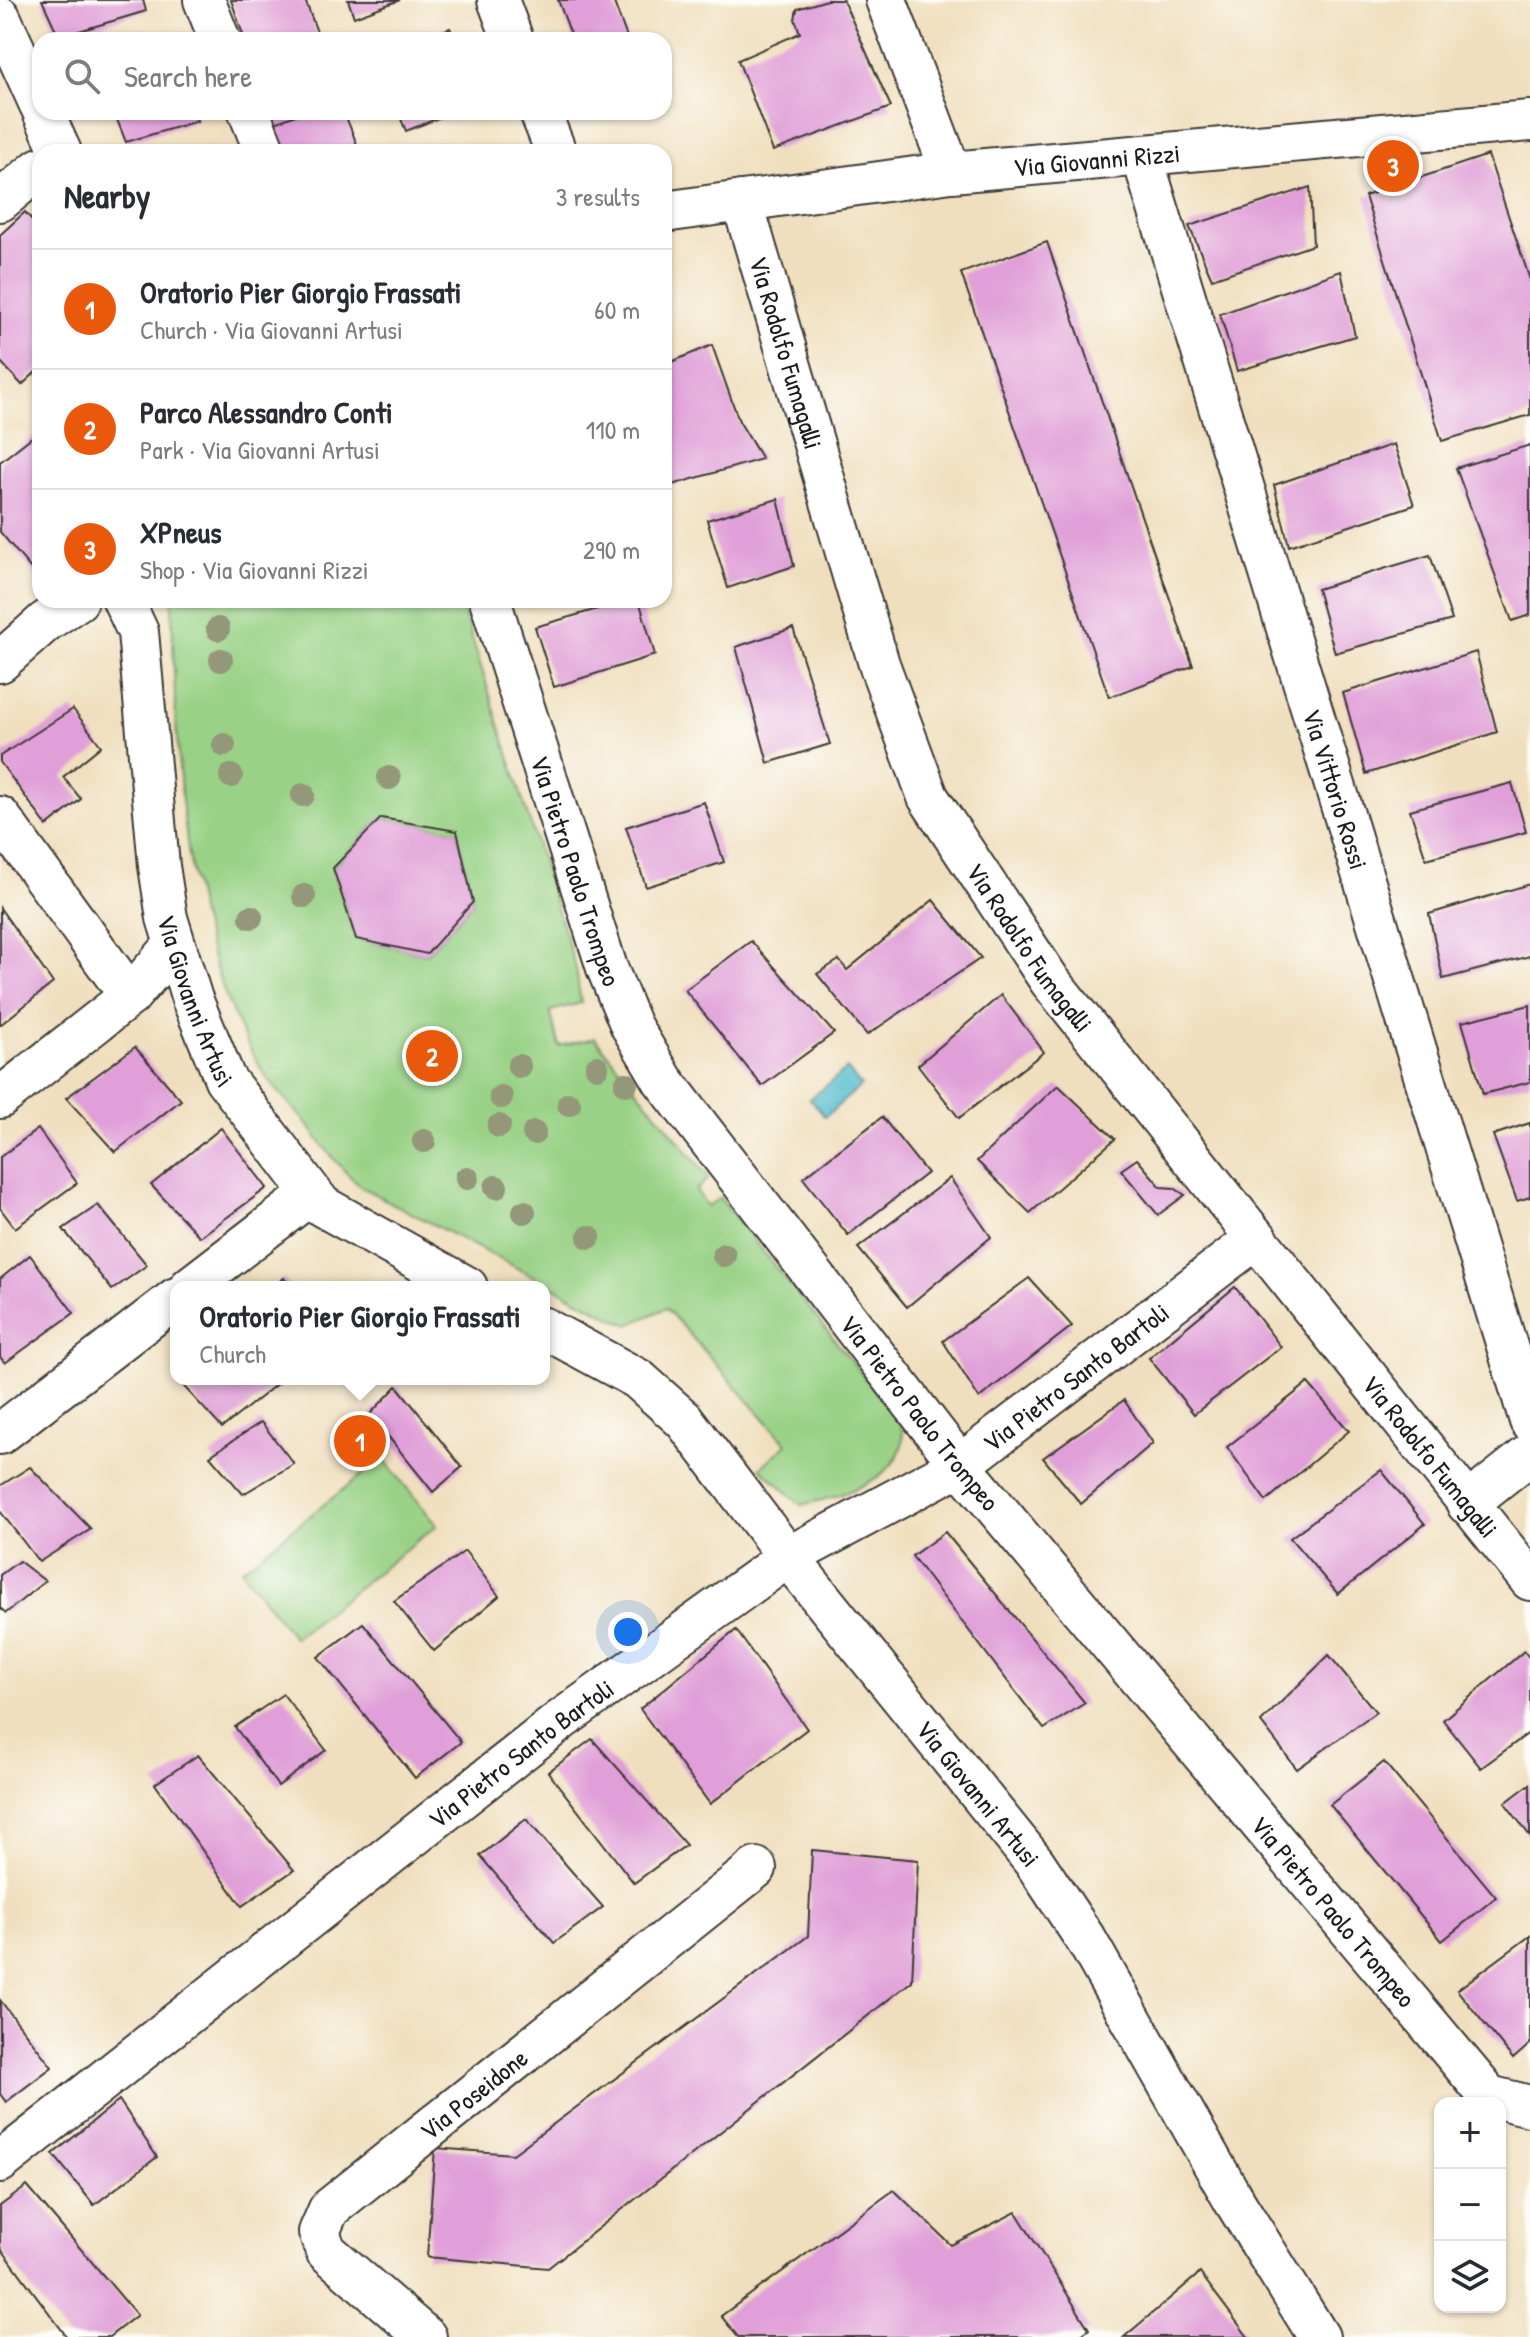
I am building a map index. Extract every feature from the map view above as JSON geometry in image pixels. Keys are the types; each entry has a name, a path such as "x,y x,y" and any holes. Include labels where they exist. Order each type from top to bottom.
{"street":[{"path":"204,0 217,32"},
{"path":"498,0 510,32"},
{"path":"886,0 951,172"},
{"path":"0,17 32,87"},
{"path":"47,120 57,144"},
{"path":"252,120 262,144"},
{"path":"543,120 553,144"},
{"name":"Via Giovanni Rizzi","path":"672,211 951,172 1530,121"},
{"name":"Via Vittorio Rossi","path":"1142,156 1530,1421"},
{"path":"0,201 32,175"},
{"name":"Via Rodolfo Fumagalli","path":"742,201 879,664 928,797 1050,981 1530,1580"},
{"path":"0,662 45,622 66,608"},
{"name":"Via Giovanni Artusi","path":"127,608 138,632 159,866 173,947 225,1079 311,1194 340,1219 456,1281"},
{"name":"Via Pietro Paolo Trompeo","path":"493,608 607,968 640,1043 669,1088 960,1465 1489,2096 1530,2106"},
{"path":"0,817 130,996"},
{"path":"0,1098 130,996 173,947"},
{"path":"198,1281 311,1194"},
{"name":"Via Pietro Santo Bartoli","path":"0,2162 561,1720 788,1557 960,1465 1257,1238"},
{"path":"0,1434 170,1303"},
{"name":"Via Giovanni Artusi","path":"550,1331 611,1361 660,1397 684,1420 788,1557 1054,1889 1094,1951 1252,2232 1319,2337"},
{"path":"1467,1504 1530,1454"},
{"name":"Via Poseidone","path":"426,2337 326,2251 319,2232 329,2209 756,1868"}],"green space":[{"path":"172,608 463,608 576,969 581,1003 550,1011 559,1046 595,1038 709,1178 696,1190 707,1206 720,1198 900,1421 902,1440 897,1456 887,1470 854,1489 801,1505 760,1468 787,1444 666,1308 629,1325 550,1285 550,1281 542,1281 361,1187 340,1166 263,1072 235,1018 213,961 187,843 176,721","holes":["381,818 457,831 473,902 427,954 356,939 333,868"]},
{"path":"383,1458 437,1525 294,1638 241,1570"}],"water":[{"path":"847,1069 861,1086 825,1117 810,1099"}],"building":[{"path":"42,0 143,0 146,11 76,32 57,32"},
{"path":"231,0 305,0 317,32 242,32"},
{"path":"348,0 400,0 354,17"},
{"path":"558,0 613,0 625,32 570,32"},
{"path":"827,0 843,0 891,107 773,151 738,60 800,33 795,19 797,9"},
{"path":"117,120 197,120 197,121 126,142"},
{"path":"283,120 347,120 357,144 283,144 275,123"},
{"path":"401,120 434,120 406,131"},
{"path":"1488,155 1530,280 1530,415 1442,441 1365,196"},
{"path":"1310,187 1313,245 1212,279 1189,226"},
{"path":"25,212 32,220 32,376 22,385 0,361 0,235"},
{"path":"1047,242 1193,666 1109,697 961,273"},
{"path":"1341,271 1355,336 1237,371 1220,314"},
{"path":"712,345 739,421 762,459 672,485 672,362"},
{"path":"32,437 32,570 0,532 0,462"},
{"path":"1394,444 1414,505 1289,546 1274,485"},
{"path":"1530,445 1530,615 1512,621 1456,468"},
{"path":"778,499 794,566 728,588 707,520"},
{"path":"1430,555 1452,620 1335,653 1317,589"},
{"path":"601,608 641,608 655,655 554,687 535,627"},
{"path":"793,628 830,744 768,763 736,647"},
{"path":"1476,652 1497,732 1366,774 1343,693"},
{"path":"73,709 101,746 63,777 81,799 47,826 0,762 0,756"},
{"path":"1512,783 1526,832 1426,859 1410,810"},
{"path":"704,802 724,862 646,887 626,827"},
{"path":"381,818 457,831 473,902 427,954 356,939 333,868"},
{"path":"1530,884 1530,956 1443,979 1429,914"},
{"path":"933,900 981,958 867,1035 817,974 839,960 847,970"},
{"path":"0,908 53,983 0,1025"},
{"path":"751,941 834,1033 762,1086 685,990"},
{"path":"1001,995 1044,1052 959,1118 918,1065"},
{"path":"1530,1005 1530,1082 1483,1094 1462,1022"},
{"path":"135,1047 181,1100 115,1152 66,1098"},
{"path":"1058,1085 1115,1139 1030,1213 977,1161"},
{"path":"882,1117 927,1173 848,1235 803,1178"},
{"path":"1530,1123 1530,1197 1517,1201 1493,1135"},
{"path":"221,1128 267,1188 200,1237 151,1185"},
{"path":"38,1129 77,1183 15,1228 0,1208 0,1157"},
{"path":"1137,1159 1161,1187 1174,1188 1185,1195 1158,1215 1121,1170"},
{"path":"950,1178 991,1237 907,1307 858,1248"},
{"path":"98,1205 147,1265 112,1290 63,1229"},
{"path":"30,1255 74,1313 5,1363 0,1357 0,1279"},
{"path":"1029,1278 1072,1326 979,1398 943,1341"},
{"path":"1235,1287 1281,1347 1194,1414 1149,1358"},
{"path":"1308,1383 1349,1431 1266,1501 1227,1447"},
{"path":"183,1385 276,1385 222,1428"},
{"path":"397,1386 462,1467 433,1492 370,1414"},
{"path":"1124,1400 1153,1443 1081,1504 1043,1458"},
{"path":"261,1422 294,1464 243,1494 210,1456"},
{"path":"30,1467 91,1529 39,1562 0,1511 0,1486"},
{"path":"1381,1470 1425,1524 1338,1594 1290,1538"},
{"path":"945,1532 1085,1703 1044,1729 912,1556"},
{"path":"465,1551 499,1596 434,1651 394,1601"},
{"path":"19,1561 45,1581 6,1613 0,1608 0,1575"},
{"path":"363,1623 461,1742 415,1778 318,1657"},
{"path":"736,1630 807,1729 710,1804 640,1709"},
{"path":"1524,1651 1530,1659 1530,1732 1481,1768 1443,1720"},
{"path":"1329,1655 1376,1712 1297,1769 1261,1722"},
{"path":"283,1694 326,1750 278,1786 235,1727"},
{"path":"592,1739 686,1845 634,1883 548,1772"},
{"path":"198,1755 294,1870 242,1906 155,1784"},
{"path":"1384,1762 1496,1897 1442,1941 1330,1805"},
{"path":"1530,1784 1530,1836 1505,1803"},
{"path":"526,1819 603,1907 554,1943 480,1856"},
{"path":"812,1850 918,1860 912,1981 548,2268 427,2257 435,2148 513,2154 808,1936"},
{"path":"1530,1936 1530,2044 1513,2059 1457,1990"},
{"path":"0,2000 52,2067 6,2102 0,2094"},
{"path":"119,2100 157,2157 94,2205 53,2154"},
{"path":"27,2186 137,2315 109,2337 67,2337 0,2247 0,2206"},
{"path":"894,2190 951,2245 1016,2212 1089,2329 1079,2337 738,2337 721,2316"},
{"path":"1200,2273 1248,2337 1124,2337"}],"place":[{"name":"XPneus","path":"1393,166"},
{"name":"Parco Alessandro Conti","path":"432,1056"},
{"name":"Oratorio Pier Giorgio Frassati","path":"360,1441"}]}
